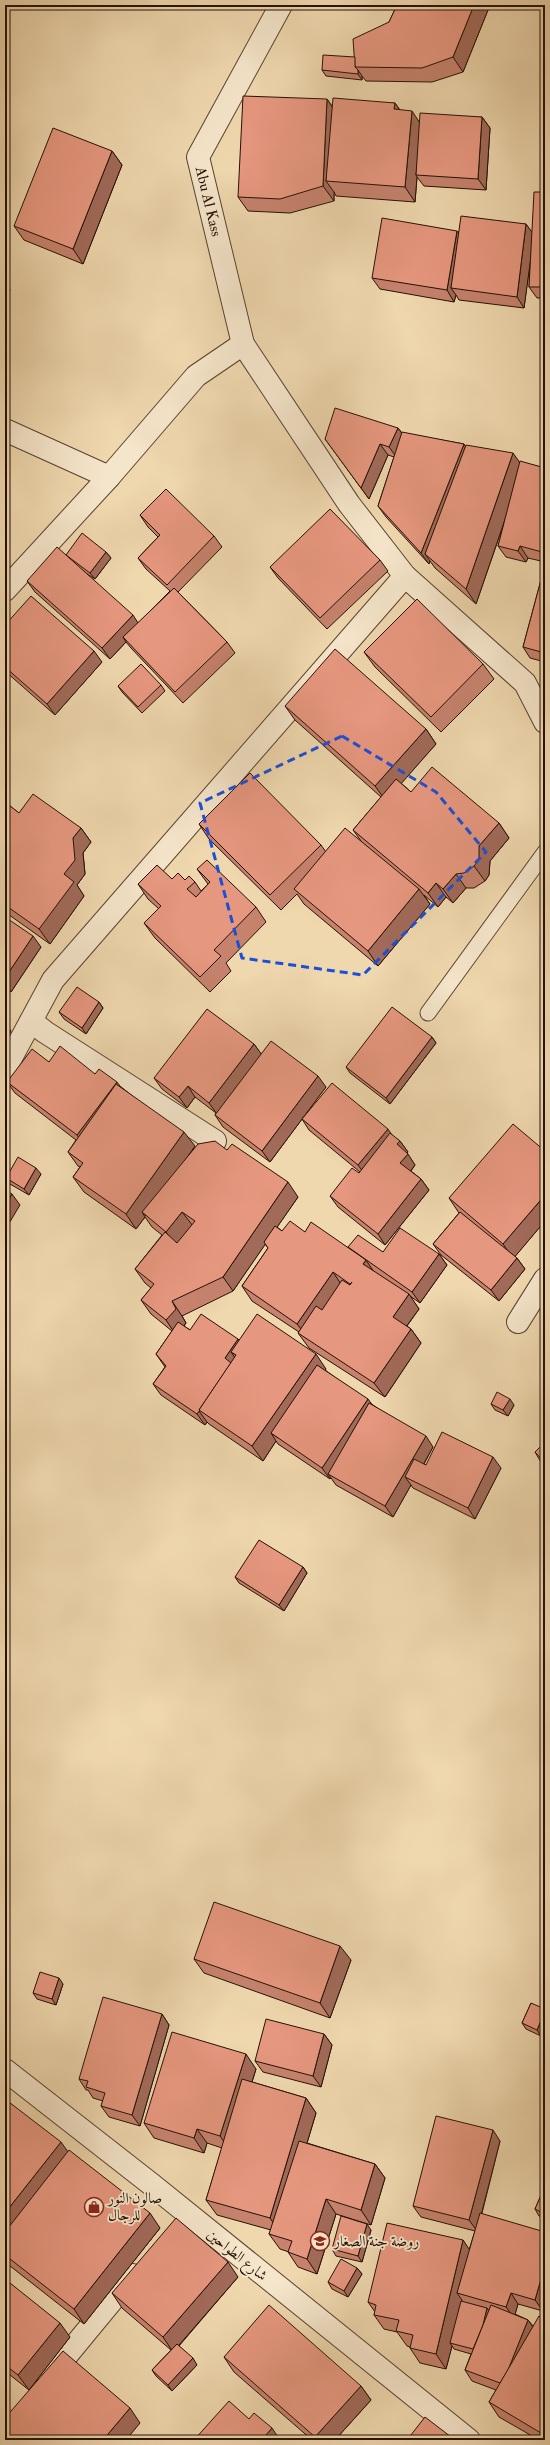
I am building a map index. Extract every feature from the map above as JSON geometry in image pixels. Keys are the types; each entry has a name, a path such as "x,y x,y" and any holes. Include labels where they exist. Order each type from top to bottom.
{"street":[{"name":"Abu Al Kass","path":"281,5 198,157 243,344 349,504 405,576 525,683 545,722"},
{"path":"5,590 109,477 196,376 243,344"},
{"path":"5,430 109,477"},
{"path":"5,1069 53,980 405,576"},
{"path":"31,1021 45,1032 215,1141"},
{"path":"518,1322 545,1279"},
{"name":"شارع الطواحين","path":"5,2070 179,2218 469,2440"},
{"path":"35,2395 144,2261"}],"lane":[{"path":"428,1013 545,852"}],"highlighted area":[{"path":"342,736 436,792 486,852 363,975 242,958 200,803"}],"building":[{"path":"397,5 474,5 453,57 422,68 355,67 353,39 389,22"},
{"path":"323,55 355,57 355,67 358,70 358,74 322,70"},
{"path":"243,96 327,99 323,186 280,199 238,197"},
{"path":"333,98 395,103 394,109 412,111 405,187 326,181"},
{"path":"420,113 482,117 478,179 416,175"},
{"path":"53,128 112,151 73,249 14,226"},
{"path":"534,192 545,192 545,287 529,287"},
{"path":"461,216 526,224 517,297 451,288"},
{"path":"382,218 457,231 447,290 372,278"},
{"path":"335,408 398,428 389,447 380,444 361,488 325,439"},
{"path":"402,432 464,444 421,553 378,506"},
{"path":"466,445 513,453 466,589 425,554"},
{"path":"520,461 545,468 545,540 542,552 520,546 518,551 498,546"},
{"path":"166,489 214,536 167,585 138,558 160,535 140,515"},
{"path":"330,509 380,560 320,618 270,567"},
{"path":"82,533 106,552 90,573 66,555"},
{"path":"57,547 133,615 102,648 27,581"},
{"path":"545,565 545,653 523,647"},
{"path":"174,588 227,642 175,692 123,637"},
{"path":"31,596 94,651 47,704 5,667 5,625"},
{"path":"417,599 483,664 431,717 364,652"},
{"path":"335,649 426,729 375,786 285,706"},
{"path":"141,664 161,685 138,707 118,686"},
{"path":"432,767 499,823 479,846 479,860 474,866 464,873 456,874 443,889 436,883 428,893 353,830 396,779 411,792"},
{"path":"250,773 321,845 270,895 199,824"},
{"path":"33,794 81,828 73,838 75,860 64,874 74,882 39,929 5,905 5,802 19,813"},
{"path":"345,828 419,889 368,951 294,889"},
{"path":"207,860 256,907 214,950 221,956 200,977 144,923 161,906 138,884 157,865 172,879 178,873 185,880 189,876 195,882 187,889 196,897 210,882 197,869"},
{"path":"5,917 33,936 5,978"},
{"path":"77,987 99,1002 82,1028 59,1012"},
{"path":"392,1007 432,1037 386,1098 346,1067"},
{"path":"207,1009 254,1044 209,1103 188,1086 179,1097 154,1078"},
{"path":"271,1041 318,1076 262,1151 215,1115"},
{"path":"60,1046 95,1074 99,1069 117,1082 77,1135 7,1082 32,1049 49,1062"},
{"path":"332,1083 388,1129 358,1165 302,1119"},
{"path":"116,1084 184,1132 126,1214 73,1177 83,1163 68,1152"},
{"path":"513,1124 545,1151 545,1195 503,1244 449,1198"},
{"path":"390,1133 400,1141 397,1144 408,1154 400,1163 421,1179 378,1234 330,1196 352,1168 359,1173"},
{"path":"215,1141 227,1150 232,1144 288,1182 223,1277 172,1301 176,1309 166,1320 141,1300 154,1284 135,1269 165,1232 177,1243 195,1221 182,1212 166,1232 142,1212 198,1144"},
{"path":"18,1157 36,1168 24,1189 6,1178"},
{"path":"5,1190 12,1194 5,1206"},
{"path":"460,1212 517,1258 491,1290 433,1244"},
{"path":"290,1221 305,1232 311,1222 366,1260 363,1264 409,1294 393,1317 411,1329 374,1383 298,1333 316,1306 322,1310 342,1280 350,1285 352,1282 350,1284 333,1272 297,1324 242,1286 268,1248 264,1242 275,1226 282,1231"},
{"path":"400,1228 439,1254 412,1292 348,1247 358,1235 383,1252"},
{"path":"201,1314 238,1339 225,1358 231,1363 197,1414 153,1384 166,1366 156,1354 178,1322 190,1330"},
{"path":"257,1314 316,1354 252,1446 199,1410 236,1355 231,1352"},
{"path":"317,1365 368,1399 322,1468 271,1433"},
{"path":"497,1392 510,1399 503,1410 491,1404"},
{"path":"369,1403 426,1436 385,1506 328,1474"},
{"path":"442,1432 493,1457 468,1508 405,1477 414,1459 426,1465"},
{"path":"545,1442 545,1463 535,1452"},
{"path":"259,1540 303,1567 279,1605 235,1577"},
{"path":"214,1902 340,1946 320,2003 194,1959"},
{"path":"40,1972 59,1978 52,1999 33,1993"},
{"path":"103,1997 162,2014 132,2115 101,2106 105,2093 86,2087 88,2081 79,2079"},
{"path":"531,2003 545,2009 537,2030 522,2023"},
{"path":"266,2019 324,2034 313,2076 255,2061"},
{"path":"172,2032 246,2054 220,2136 197,2129 194,2138 144,2123"},
{"path":"242,2079 306,2098 270,2218 206,2200"},
{"path":"5,2099 61,2142 5,2213"},
{"path":"436,2116 493,2130 469,2220 413,2206"},
{"path":"299,2141 375,2164 361,2210 326,2199 307,2259 288,2252 292,2241 269,2234"},
{"path":"69,2150 150,2213 74,2309 5,2255 5,2232"},
{"path":"545,2186 545,2214 535,2209"},
{"path":"480,2213 545,2232 545,2265 535,2300 511,2293 506,2307 457,2293"},
{"path":"341,2216 367,2224 358,2256 332,2249"},
{"path":"176,2218 228,2262 163,2337 112,2293"},
{"path":"387,2223 463,2240 436,2354 410,2348 413,2335 396,2331 399,2320 374,2315 376,2305 368,2302"},
{"path":"341,2259 357,2268 344,2291 328,2282"},
{"path":"5,2279 60,2323 18,2375 5,2365"},
{"path":"461,2301 487,2308 483,2325 473,2349 450,2343"},
{"path":"269,2305 361,2386 315,2437 224,2357"},
{"path":"491,2305 528,2320 508,2370 500,2383 465,2370"},
{"path":"539,2316 545,2320 545,2425 541,2433 489,2402"},
{"path":"177,2344 193,2358 168,2385 152,2370"},
{"path":"63,2351 130,2408 103,2440 5,2440 5,2418"},
{"path":"229,2401 249,2419 254,2413 272,2428 266,2435 271,2440 194,2440"},
{"path":"425,2417 455,2440 407,2440"}],"place":[{"name":"صالون النور للرجال","path":"94,2207"},
{"name":"روضة جنة الصغار","path":"320,2241"}]}
